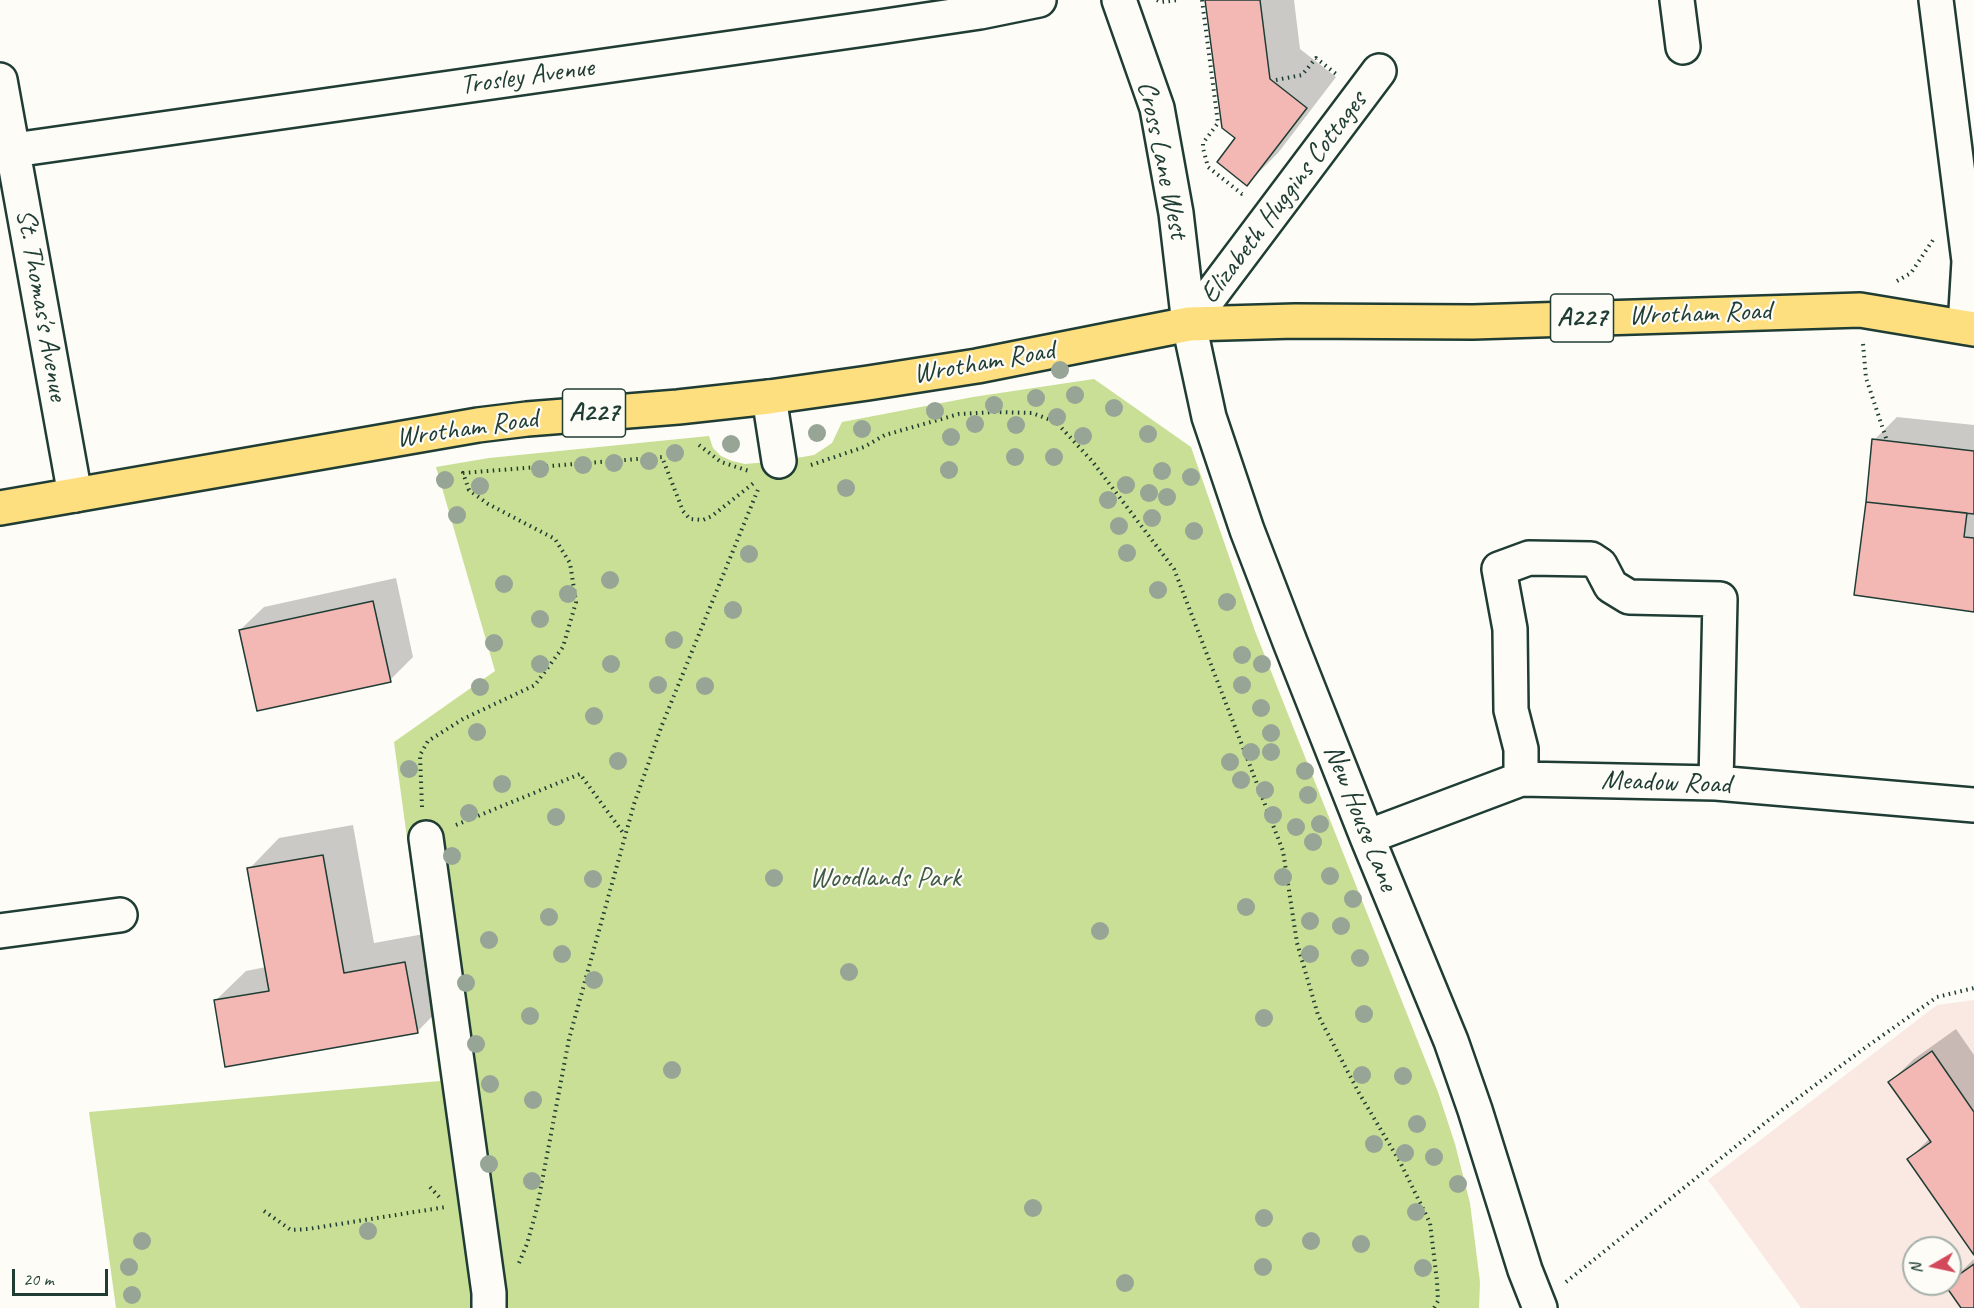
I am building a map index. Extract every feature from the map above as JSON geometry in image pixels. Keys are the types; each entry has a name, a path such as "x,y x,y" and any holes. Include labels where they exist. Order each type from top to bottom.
{"main road":[{"name":"Wrotham Road","path":"0,508 478,425 769,397 977,366 1189,324 1295,321 1473,322 1860,310 1970,328"}],"street":[{"name":"Trosley Avenue","path":"8,134 879,27 980,12 1039,0"},
{"name":"Cross Lane West","path":"1119,0 1157,108 1176,213 1189,324"},
{"path":"1677,0 1683,47"},
{"path":"1936,0 1969,261 1970,328"},
{"name":"Elizabeth Huggins Cottages","path":"1189,324 1379,71"},
{"name":"St. Thomas's Avenue","path":"0,80 75,495"},
{"name":"New House Lane","path":"1189,324 1209,417 1247,530 1367,837 1451,1041 1475,1110 1514,1239 1539,1306"},
{"path":"769,397 772,473"},
{"path":"1521,779 1521,749 1511,710 1510,629 1498,569 1529,558 1591,559 1600,565 1611,586 1629,597 1719,599 1716,783"},
{"name":"Meadow Road","path":"1367,837 1521,779 1716,783 1974,805"},
{"path":"426,838 489,1293 489,1308"},
{"path":"0,931 120,915"}],"path":[{"path":"1157,0 1161,3 1179,0"},
{"path":"1202,0 1218,123 1203,143 1208,167 1242,194 1250,192"},
{"path":"1276,80 1302,75 1317,58 1340,77"},
{"path":"1891,284 1911,273 1934,239"},
{"path":"1860,310 1866,378 1887,441"},
{"path":"624,834 580,774 426,838 421,795 420,755 428,741 463,719 535,685 563,647 576,603 570,563 555,539 488,504 469,490 463,473 662,457 683,511 690,519 703,520 772,473 864,447 885,435 922,423 959,414 996,412 1032,413 1056,422 1092,461 1174,569 1282,851 1297,943 1318,1015 1359,1093 1400,1162 1430,1223 1438,1301 1434,1308"},
{"path":"699,445 721,462 772,473"},
{"path":"518,1265 527,1244 537,1208 569,1039 624,834 662,725 772,473"},
{"path":"1539,1306 1770,1119 1862,1050 1937,997 1974,988"},
{"path":"264,1210 291,1230 299,1230 476,1203"}],"shaded area":[{"path":"1974,1000 1974,1308 1801,1308 1708,1180 1937,1005"}],"green space":[{"name":"Woodlands Park","path":"1094,379 1191,447 1255,631 1438,1092 1455,1144 1470,1203 1480,1282 1479,1308 116,1308 89,1112 440,1081 394,742 495,671 436,467 489,458 709,436 713,448 721,456 732,461 745,464 779,461 814,455 832,443 842,422 973,397"}],"building":[{"path":"1205,0 1260,0 1270,79 1307,108 1247,186 1217,162 1235,138 1222,128"},
{"path":"1872,439 1974,451 1974,514 1866,502"},
{"path":"1866,502 1967,513 1964,537 1974,538 1974,612 1854,595"},
{"path":"373,601 391,682 257,711 239,630"},
{"path":"323,855 344,973 405,962 418,1033 225,1067 214,1000 269,991 247,868"},
{"path":"1932,1051 1974,1112 1974,1255 1907,1159 1931,1142 1888,1082"},
{"path":"1974,1264 1974,1308 1961,1308 1953,1296 1962,1296 1962,1272"}]}
